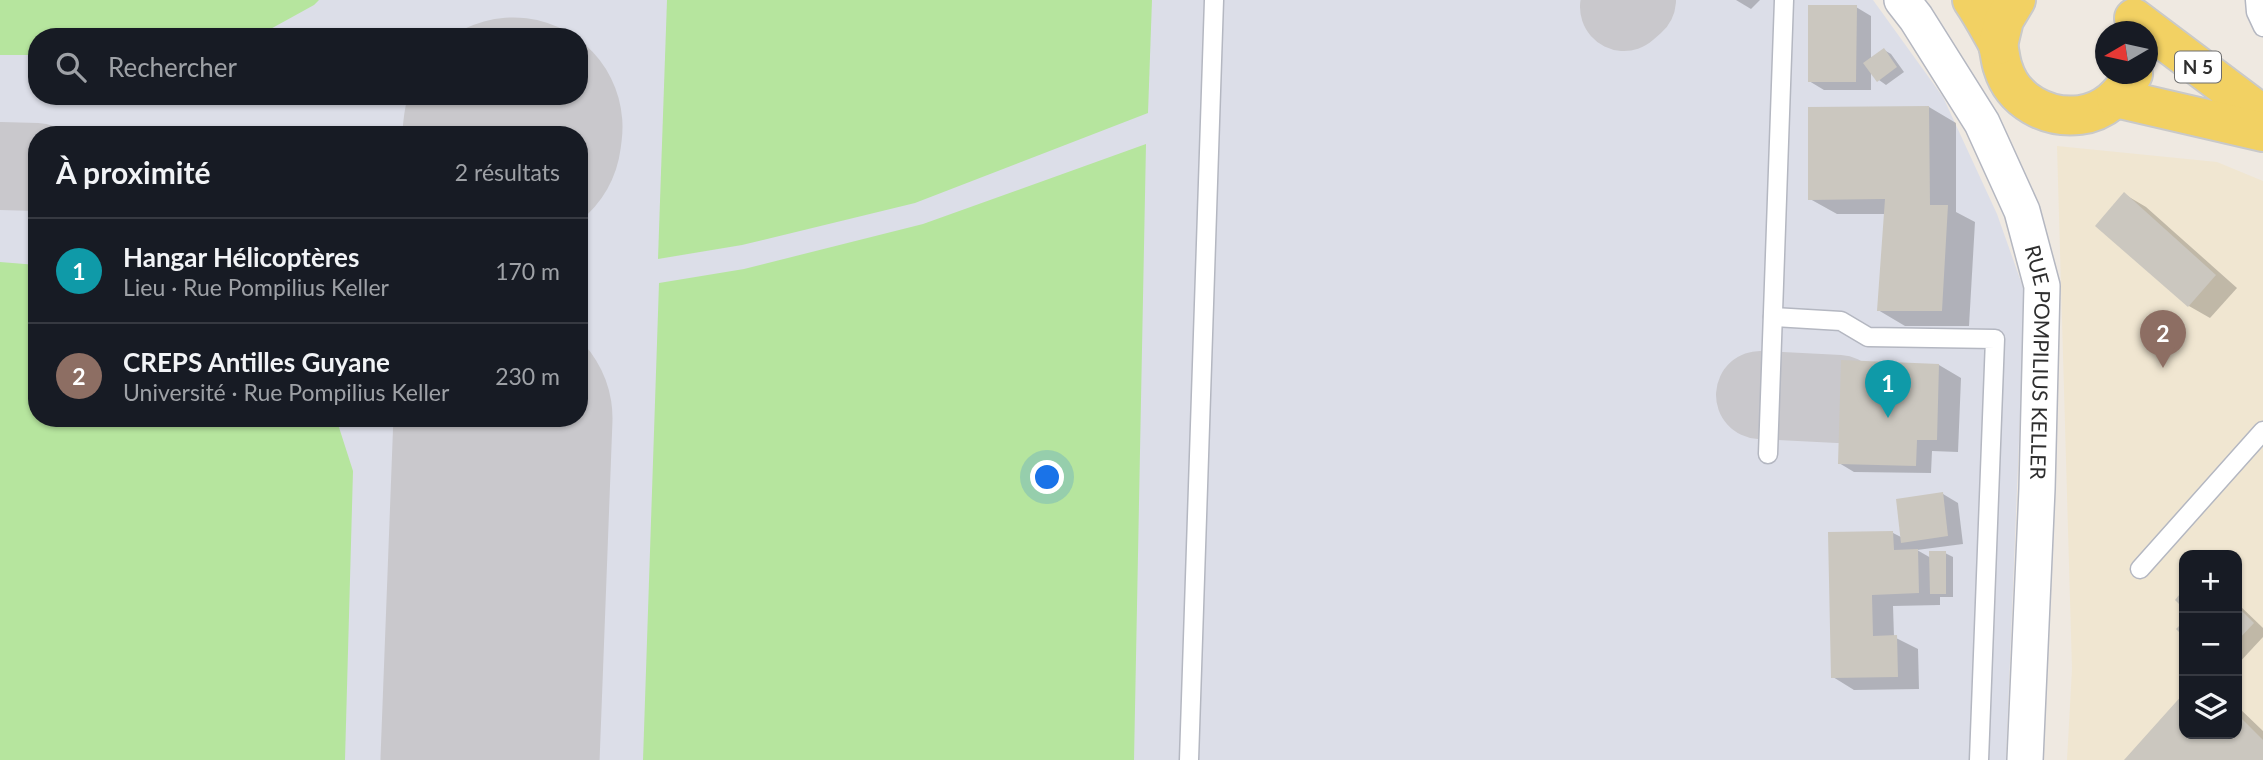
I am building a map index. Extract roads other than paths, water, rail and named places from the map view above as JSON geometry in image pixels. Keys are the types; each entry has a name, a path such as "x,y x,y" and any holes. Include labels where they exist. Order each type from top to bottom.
{"main road":[{"path":"1972,0 1998,45 2003,70 2011,85 2022,98 2037,108 2052,114 2078,115 2103,108 2125,86"},
{"path":"1998,45 2004,20 2016,0"},
{"name":"N 5","path":"2131,17 2263,115"},
{"name":"N 5","path":"2125,86 2263,132"}],"street":[{"name":"RUE POMPILIUS KELLER","path":"1902,0 1982,123 2022,211 2042,286 2037,489 2025,760"}],"lane":[{"path":"1189,760 1214,0"},
{"path":"1768,454 1784,0"},
{"path":"2255,0 2256,12 2263,27"},
{"path":"1773,317 1841,321 1868,337 1995,340 1979,760"},
{"path":"2140,569 2263,431"}],"place":[{"name":"CREPS Antilles Guyane","path":"2163,368"},
{"name":"Hangar Hélicoptères","path":"1888,418"}]}
